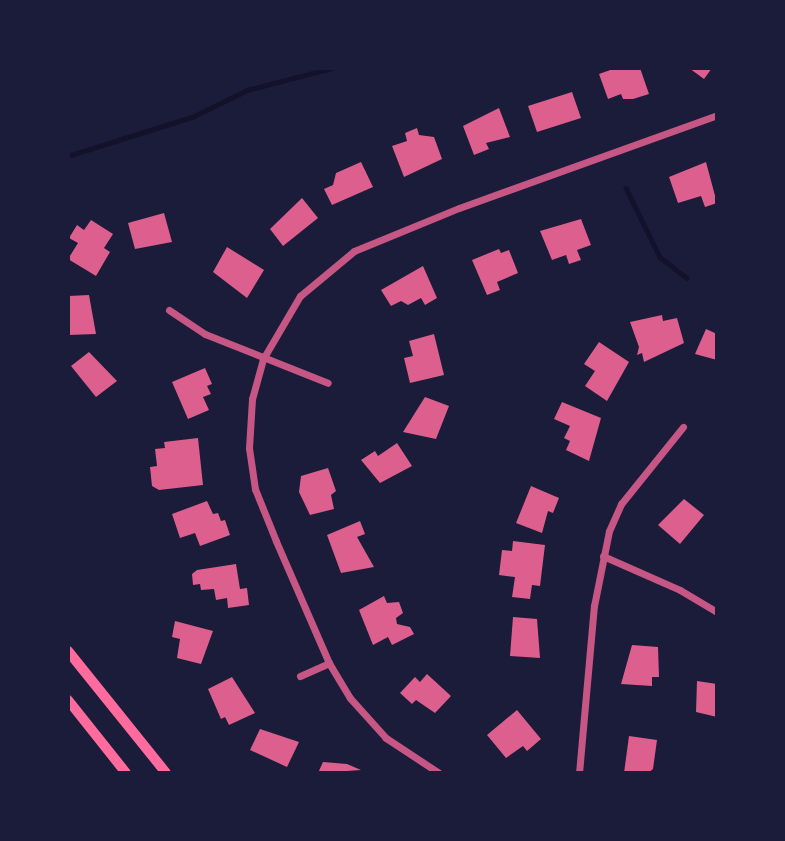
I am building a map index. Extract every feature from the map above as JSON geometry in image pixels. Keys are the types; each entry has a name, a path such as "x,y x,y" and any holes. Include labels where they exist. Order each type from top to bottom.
{"main road":[{"path":"68,651 166,773"},
{"path":"68,700 126,773"}],"street":[{"path":"439,773 373,725 329,663 256,489 250,426 263,359 300,296 354,251 459,208 717,115"},
{"path":"169,310 205,334 328,383"},
{"path":"579,773 603,556 621,504 683,427"},
{"path":"603,556 680,590 717,612"},
{"path":"300,676 329,663"}],"building":[{"path":"616,68 640,68 649,94 623,99 621,94 608,99 599,74"},
{"path":"689,68 712,68 704,79"},
{"path":"572,92 581,118 537,132 528,106"},
{"path":"499,108 510,137 486,143 489,149 474,155 463,126"},
{"path":"417,128 419,135 434,137 442,159 404,177 392,146 407,141 405,133"},
{"path":"361,162 373,187 332,205 324,189 333,185 336,173"},
{"path":"706,162 717,203 705,207 701,196 678,203 669,177"},
{"path":"302,198 318,218 283,246 270,229"},
{"path":"164,213 172,242 135,249 128,223"},
{"path":"581,219 591,245 577,250 581,260 569,264 566,255 552,260 540,231"},
{"path":"91,220 113,234 104,248 110,252 96,276 68,259 78,243 69,238 77,225 84,230"},
{"path":"227,247 264,270 247,298 213,272"},
{"path":"499,249 501,253 509,250 518,273 497,282 500,290 487,295 472,260"},
{"path":"423,266 437,298 425,305 421,298 408,305 401,301 391,306 381,290"},
{"path":"89,295 96,334 68,335 68,296"},
{"path":"662,315 663,321 677,318 684,343 644,362 642,353 637,355 639,347 630,322"},
{"path":"706,329 717,334 717,360 695,354"},
{"path":"434,334 444,375 410,383 404,358 413,356 409,341"},
{"path":"599,342 629,362 607,401 585,386 595,371 584,364"},
{"path":"89,352 117,381 96,397 71,366"},
{"path":"205,368 212,384 207,386 211,394 203,397 209,410 188,419 172,382"},
{"path":"425,397 449,406 436,439 403,432"},
{"path":"562,402 601,418 589,461 566,450 570,441 564,438 570,426 554,419"},
{"path":"198,438 203,485 159,490 152,486 150,467 157,466 155,449 165,448 164,442"},
{"path":"397,443 412,466 380,483 361,460 375,451 378,456"},
{"path":"328,468 336,491 331,495 334,509 310,515 299,492 301,476"},
{"path":"531,486 559,498 553,513 548,511 542,533 516,523"},
{"path":"684,499 704,515 680,544 658,525"},
{"path":"207,501 213,514 218,513 221,521 225,520 230,535 200,546 195,533 180,538 172,514"},
{"path":"360,521 365,534 357,537 374,567 341,573 327,535"},
{"path":"513,541 545,545 540,586 532,585 530,599 512,597 515,577 499,575 502,550 512,551"},
{"path":"236,564 240,589 247,588 249,605 228,608 227,598 216,600 214,589 201,590 200,584 193,585 192,574 197,570"},
{"path":"384,596 387,603 399,602 403,613 396,618 397,624 410,627 414,634 392,645 388,637 373,645 359,610"},
{"path":"513,617 537,619 540,658 510,656"},
{"path":"175,621 213,631 201,664 177,658 180,639 172,637"},
{"path":"632,645 658,647 659,677 652,677 652,686 621,684"},
{"path":"427,674 451,696 435,713 416,700 412,704 400,693 415,677 420,682"},
{"path":"232,677 255,713 229,725 225,717 221,719 208,689"},
{"path":"697,681 717,684 717,717 696,712"},
{"path":"517,710 541,739 527,751 523,746 506,758 487,735"},
{"path":"260,729 299,742 287,767 250,750"},
{"path":"629,736 657,740 653,769 648,773 624,773"},
{"path":"323,762 347,764 361,770 318,773"}],"waterway":[{"path":"68,156 192,117 247,90 332,68"},
{"path":"626,188 660,257 687,278"}]}
